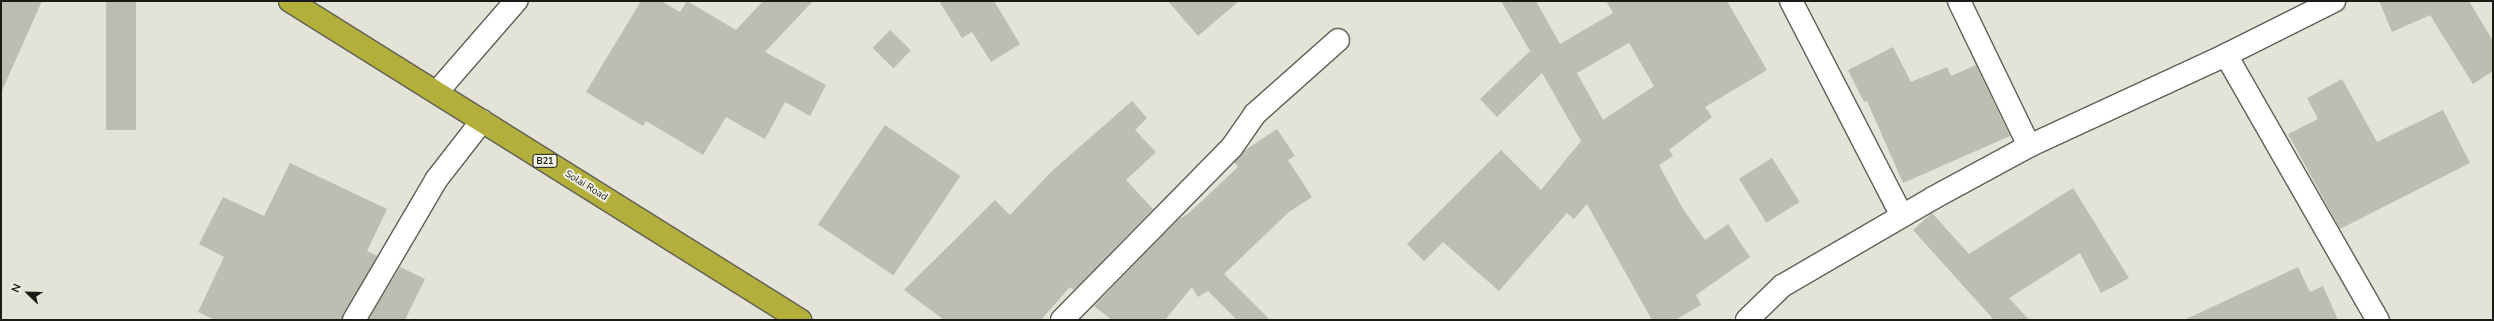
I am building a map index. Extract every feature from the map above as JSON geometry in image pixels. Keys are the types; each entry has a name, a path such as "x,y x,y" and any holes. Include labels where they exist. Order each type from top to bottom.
{"highway":[{"name":"Solai Road","path":"290,1 800,320"}],"street":[{"path":"437,92 516,1"},
{"path":"1792,1 1902,216"},
{"path":"1959,1 2028,146"},
{"path":"1747,320 1782,286 1902,216 2028,146 2226,55 2334,1"},
{"path":"1062,320 1232,147 1255,114 1338,40"},
{"path":"2226,55 2378,320"},
{"path":"354,320 436,180 482,121"}],"building":[{"path":"1,1 42,1 1,93"},
{"path":"106,1 136,1 136,130 106,130"},
{"path":"641,1 661,1 680,12 687,1 736,30 763,1 813,1 765,52 826,85 810,116 785,102 765,139 726,117 703,155 646,121 643,126 586,92"},
{"path":"939,1 994,1 1020,44 991,62 972,32 962,38"},
{"path":"1168,1 1239,1 1198,36"},
{"path":"1501,1 1536,1 1560,44 1613,13 1606,1 1727,1 1767,70 1705,107 1712,117 1669,150 1673,156 1659,165 1683,209 1705,240 1728,224 1750,257 1696,295 1701,305 1675,320 1652,320 1587,204 1574,219 1567,213 1499,291 1443,242 1424,261 1407,244 1501,150 1541,190 1581,141 1542,73 1497,117 1480,99 1530,51","holes":["1629,43 1654,86 1603,120 1577,73"]},
{"path":"2379,1 2469,1 2493,41 2493,71 2473,84 2430,15 2392,32"},
{"path":"890,30 911,50 893,68 873,48"},
{"path":"1893,47 1911,82 1947,67 1951,76 1976,65 2010,136 1903,183 1867,101 1864,102 1848,70"},
{"path":"2342,79 2377,142 2443,110 2470,163 2340,229 2288,134 2318,119 2307,98"},
{"path":"1132,101 1147,118 1135,130 1156,152 1126,180 1153,209 1074,290 1070,287 1041,320 944,320 904,290 995,200 1010,215 1052,171"},
{"path":"885,125 960,176 893,275 818,224"},
{"path":"1277,129 1295,156 1288,160 1312,197 1289,212 1224,274 1270,320 1237,320 1208,291 1198,297 1192,287 1165,320 1112,320 1094,306 1178,220 1189,213 1238,167 1234,162 1244,151"},
{"path":"1772,158 1800,202 1766,223 1739,179"},
{"path":"290,163 387,209 367,251 377,256 342,320 215,320 198,312 224,257 199,244 223,197 264,216"},
{"path":"2073,188 2129,278 2101,293 2080,253 2009,298 2029,320 1994,320 1913,230 1932,213 1969,254"},
{"path":"400,267 425,279 405,320 368,320"},
{"path":"2298,267 2310,292 2323,286 2338,320 2184,320"}]}
